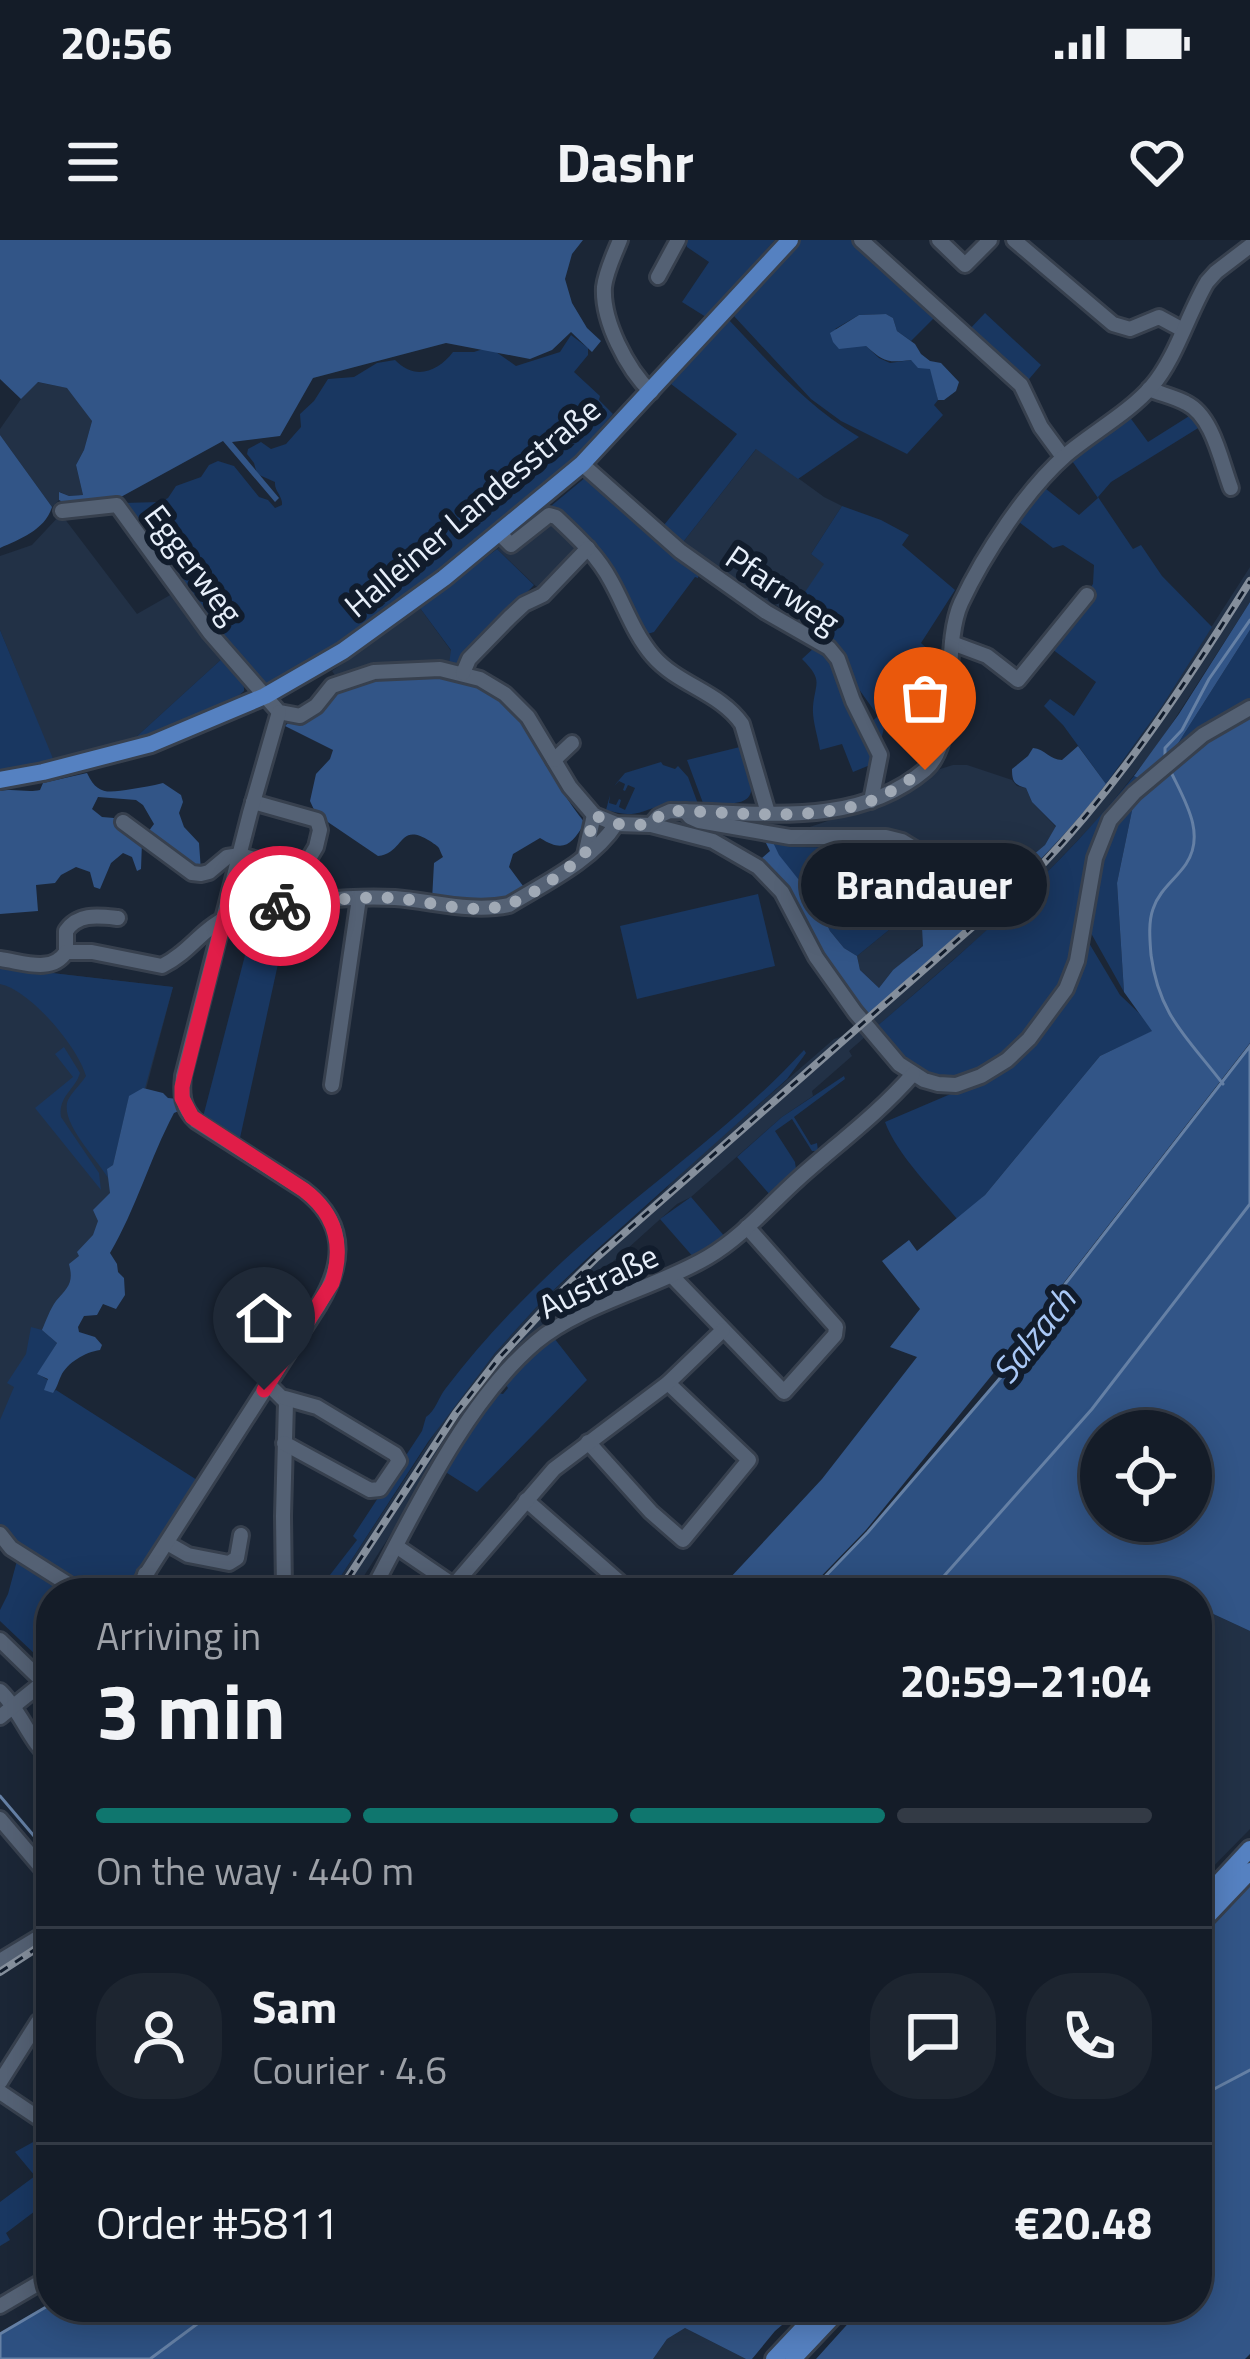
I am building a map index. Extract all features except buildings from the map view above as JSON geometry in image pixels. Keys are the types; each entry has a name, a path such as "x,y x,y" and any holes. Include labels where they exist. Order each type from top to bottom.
{"main road":[{"name":"Halleiner Landesstraße","path":"0,780 151,744 265,696 372,631 582,464 790,240"},
{"path":"1212,1890 1250,1850"},
{"path":"1212,1911 1250,1870"},
{"path":"774,2359 809,2322"},
{"path":"793,2359 828,2322"}],"street":[{"path":"620,240 606,278 605,301 629,368 651,392"},
{"path":"658,277 678,240"},
{"path":"861,240 1021,385 1040,428 1064,458"},
{"path":"939,240 964,265 990,240"},
{"path":"1014,240 1113,324 1130,328 1159,317 1183,330"},
{"path":"651,825 670,811 811,813 871,801 925,770 941,748 954,622 982,564 1033,488 1149,389 1207,281 1250,247"},
{"path":"1149,389 1188,403 1198,412 1231,488"},
{"name":"Pfarrweg","path":"582,464 680,551 766,612 829,648 880,755 871,801"},
{"name":"Eggerweg","path":"62,511 117,505 204,626 265,696"},
{"path":"499,533 511,545 549,515 588,548 610,580 621,609 661,665 734,712 742,724 768,813"},
{"path":"463,673 509,617 543,595 588,548"},
{"path":"952,643 987,656 1018,680 1088,595"},
{"path":"265,696 279,712 300,716 316,706 332,686 374,672 420,669 463,673 508,690 535,718 570,787 594,815 616,824 651,825 736,851 771,878 841,995 888,1051 913,1074 956,1085 994,1069 1019,1050 1066,989 1077,961 1102,834 1119,807 1203,735 1250,708"},
{"path":"143,1578 332,1283 338,1264 339,1245 330,1218 313,1196 196,1121 182,1098 183,1076 279,712"},
{"path":"554,760 572,743"},
{"path":"751,813 758,782"},
{"path":"123,822 192,873 208,872 227,857 300,864 313,853 319,824 312,817 253,802"},
{"path":"686,811 699,821 769,835 886,837 925,855"},
{"path":"585,854 594,815"},
{"path":"66,952 92,952 162,966 225,917 252,909 359,898 470,908 509,905 585,854 616,824"},
{"path":"332,1085 359,898"},
{"path":"0,959 55,964 66,952 66,932 78,920 118,918"},
{"name":"Austraße","path":"379,1578 479,1407 531,1346 565,1322 711,1255 872,1117 913,1074"},
{"path":"672,1276 784,1392 835,1335 836,1327 747,1227"},
{"path":"468,1578 554,1469 668,1383 723,1330"},
{"path":"588,1442 683,1540 749,1460 668,1383"},
{"path":"268,1384 285,1398 317,1407 395,1454 399,1461 380,1490 370,1490 284,1443"},
{"path":"284,1578 285,1398"},
{"path":"526,1500 615,1578"},
{"path":"0,1534 11,1548 58,1578"},
{"path":"167,1543 188,1555 239,1566 241,1535"},
{"path":"396,1546 444,1578"},
{"path":"146,1574 149,1578"},
{"path":"0,1640 36,1675"},
{"path":"0,1717 36,1689"},
{"path":"0,1691 14,1704 36,1743"},
{"path":"0,1819 36,1861"},
{"path":"0,1961 36,1939"},
{"path":"0,2082 36,2025"},
{"path":"0,2092 36,2118"},
{"path":"0,2306 36,2285"}],"shaded area":[{"path":"0,240 583,240 572,254 565,279 572,303 601,341 592,352 571,332 552,350 530,359 446,343 313,378 280,436 232,442 279,498 275,502 223,441 119,498 65,503 59,500 59,492 83,495 76,465 92,421 67,388 38,382 21,399 0,379"},
{"path":"685,240 775,240 706,317 682,302 709,262 687,247"},
{"path":"800,240 856,240 938,314 911,341 886,314 859,315 835,329 890,363 911,360 931,369 938,400 934,405 943,415 907,454 841,421 811,399 733,315"},
{"path":"985,313 1041,365 1024,385 967,332"},
{"path":"886,314 921,354 941,363 959,382 956,391 938,400 930,369 918,368 911,360 886,360 866,346 839,349 833,342 830,333 859,315"},
{"path":"728,319 805,397 859,437 798,479 756,449 680,546 660,530 737,434 671,384"},
{"path":"571,335 588,348 574,372 613,414 590,445 563,473 379,620 275,684 257,679 210,625 122,503 160,502 176,486 201,477 218,461 234,466 259,497 275,508 282,505 275,482 257,474 248,449 261,442 271,449 286,444 301,427 300,414 328,379 354,377 377,363 395,360 410,370 425,371 453,352 489,347 516,366 560,352"},
{"path":"37,382 68,388 92,421 76,465 83,495 60,492 52,507 0,435"},
{"path":"1126,412 1148,442 1194,413 1203,425 1111,482 1098,497 1133,549 1141,545 1162,576 1212,627 1106,784 1044,706 1050,699 1074,716 1096,682 1048,646 1093,584 1094,565 1063,545 1053,548 1015,519 1041,485 1079,515 1098,498 1070,458"},
{"path":"0,435 52,507 38,528 0,548"},
{"path":"757,448 842,506 811,554 825,564 790,614 774,604 770,611 680,546"},
{"path":"586,477 699,572 654,632 644,635 587,539 551,506"},
{"path":"551,506 587,539 541,591 497,549"},
{"path":"842,506 909,535 902,545 955,590 921,643 935,656 886,720 880,744 868,725 878,716 824,640 827,636 790,614 824,564 811,554"},
{"path":"61,514 137,614 172,594 225,656 134,739 53,761 0,630 0,556 32,545"},
{"path":"497,549 534,585 457,666 449,664 451,650 420,608"},
{"path":"1250,567 1250,602 1158,745 1101,816 1016,905 849,1051 852,1056 812,1091 813,1096 677,1204 527,1342 363,1578 340,1578 450,1410 542,1301 675,1177 834,1039 847,1035 1008,891 1090,806"},
{"path":"1250,602 1250,630 1170,756 1142,780 1134,776 1179,714"},
{"path":"420,608 452,652 449,664 382,666 337,678 332,671"},
{"path":"0,630 54,761 134,739 225,656 241,676 244,691 139,741 0,774"},
{"path":"1250,630 1250,703 1170,756"},
{"path":"815,647 827,651 874,747 875,763 853,772 842,744 820,750 813,712 816,677 802,659"},
{"path":"421,676 459,681 487,691 508,706 585,823 566,844 540,838 513,854 509,867 526,890 504,903 432,900 434,863 443,857 437,846 412,834 378,856 316,814 310,801 316,774 333,750 285,726 310,719 352,684"},
{"path":"1250,715 1250,1043 996,1370 866,1530 820,1578 730,1578 822,1479 917,1357 890,1347 920,1309 882,1261 909,1240 917,1251 985,1195 1100,1056 1152,1031 1124,992 1117,883 1135,796"},
{"path":"744,746 750,795 736,803 703,803 687,760"},
{"path":"1078,746 1106,784 1023,877 867,1016 823,959 795,900 762,858 770,851 763,837 771,838 815,900 830,931 857,956 860,970 879,988 923,946 922,927 941,926 955,913 970,915 997,864 1012,880 1020,866 1045,845 1056,826 1032,802 1026,788 1014,782 1012,769 1033,748 1062,760"},
{"path":"661,762 675,769 678,766 688,777 698,804 671,803 632,814 606,810 610,795 609,803 616,805 619,799 619,807 625,810 635,788 628,785 625,791 625,784 619,781 614,786 625,773"},
{"path":"953,765 967,765 1026,788 1032,802 1056,827 1011,880 998,865 975,910 970,915 955,914 879,988 860,970 857,956 895,925 788,847 789,834 875,805"},
{"path":"87,773 105,791 163,783 181,795 179,813 184,827 199,843 201,871 145,836 154,824 143,805 136,800 98,797 92,809 102,817 114,818 142,842 141,869 137,871 132,857 123,853 111,863 100,889 94,887 90,872 76,867 55,883 36,885 38,911 0,914 0,791 40,790 43,783"},
{"path":"1134,776 1142,780 1113,812 1065,974 1036,1023 1016,1045 972,1075 940,1078 913,1065 876,1027 1043,877"},
{"path":"1135,796 1117,883 1124,992 1087,926 1106,834"},
{"path":"771,838 788,839 789,847 839,848 895,925 857,956 844,948"},
{"path":"758,894 775,966 637,999 620,926"},
{"path":"290,909 236,1141 203,1117 256,913"},
{"path":"1086,938 1120,995 1153,1031 1100,1056 985,1195 958,1220 907,1160 885,1122 974,1084 1037,1037"},
{"path":"0,967 173,987 122,1180 0,1446"},
{"path":"0,967 173,987 145,1088 129,1097 108,1178 69,1119 68,1100 86,1076 81,1064 38,1008 0,984"},
{"path":"64,1047 80,1073 62,1104 61,1117 99,1173 101,1190 35,1108 73,1077 55,1054"},
{"path":"804,1050 787,1079 594,1252 495,1353 428,1442 340,1578 328,1578 357,1540 353,1536 422,1431 426,1417 491,1334 571,1254 773,1082"},
{"path":"844,1076 794,1117 811,1145 817,1143 818,1151 812,1151 792,1119 775,1131 796,1169 795,1177 771,1196 737,1157 782,1117"},
{"path":"143,1088 178,1099 181,1110 165,1130 110,1253 124,1278 125,1295 116,1309 103,1304 97,1315 84,1316 79,1332 95,1337 102,1345 100,1350 72,1363 53,1393 44,1390 48,1379 37,1374 57,1343 42,1330 69,1284 69,1264 93,1235 98,1221 93,1210 110,1193 107,1169 113,1165 129,1096"},
{"path":"691,1197 726,1238 695,1259 660,1219"},
{"path":"1250,1204 1250,1631 1212,1613 1212,1578 942,1578 1080,1423 1080,1542 1212,1542 1212,1410 1091,1410"},
{"path":"31,1327 42,1330 57,1343 38,1374 48,1380 52,1393 56,1390 197,1480 134,1578 36,1578 36,1655 0,1621 18,1557 0,1541 0,1420 14,1387 7,1383 26,1354"},
{"path":"554,1338 587,1380 477,1492 444,1471 498,1393 508,1388 505,1384"},
{"path":"1212,1613 1250,1631 1250,1829 1212,1868"},
{"path":"1250,1885 1250,2354 1245,2359 816,2359 849,2322 1212,2322 1212,1927"},
{"path":"36,2142 36,2210 6,2233 10,2240 0,2246 0,2202 35,2176 15,2152"},
{"path":"200,2322 786,2322 752,2359 685,2328 667,2339 653,2359 150,2359"},
{"path":"685,2328 746,2359 653,2359 667,2339"}],"water":[{"name":"Salzach","path":"1250,1046 1250,1204 1092,1409 1080,1410 1080,1423 942,1578 824,1578 1007,1370 1010,1355"},
{"path":"36,2313 36,2322 200,2322 150,2359 0,2359 0,2334"}],"waterway":[{"path":"1165,760 1165,748 1182,730 1209,679 1250,620"},
{"path":"1169,768 1191,816 1194,840 1186,864 1153,909 1151,955 1168,1010 1223,1084"},
{"path":"0,1796 36,1838"},
{"path":"1212,2090 1250,2070"}],"railway":[{"path":"348,1578 456,1413 548,1305 1038,869 1069,836 1177,694 1250,581"},
{"path":"0,1972 36,1949"}],"way so far":[{"path":"280,906 399,898 470,908 500,907 571,867 585,854 594,815 616,824 651,825 670,811 834,810 871,801 925,770"}],"place":[{"name":"Brandauer","path":"925,770"}],"route":[{"path":"264,1390 332,1283 339,1245 319,1203 192,1117 182,1087 225,915 280,906"}]}
